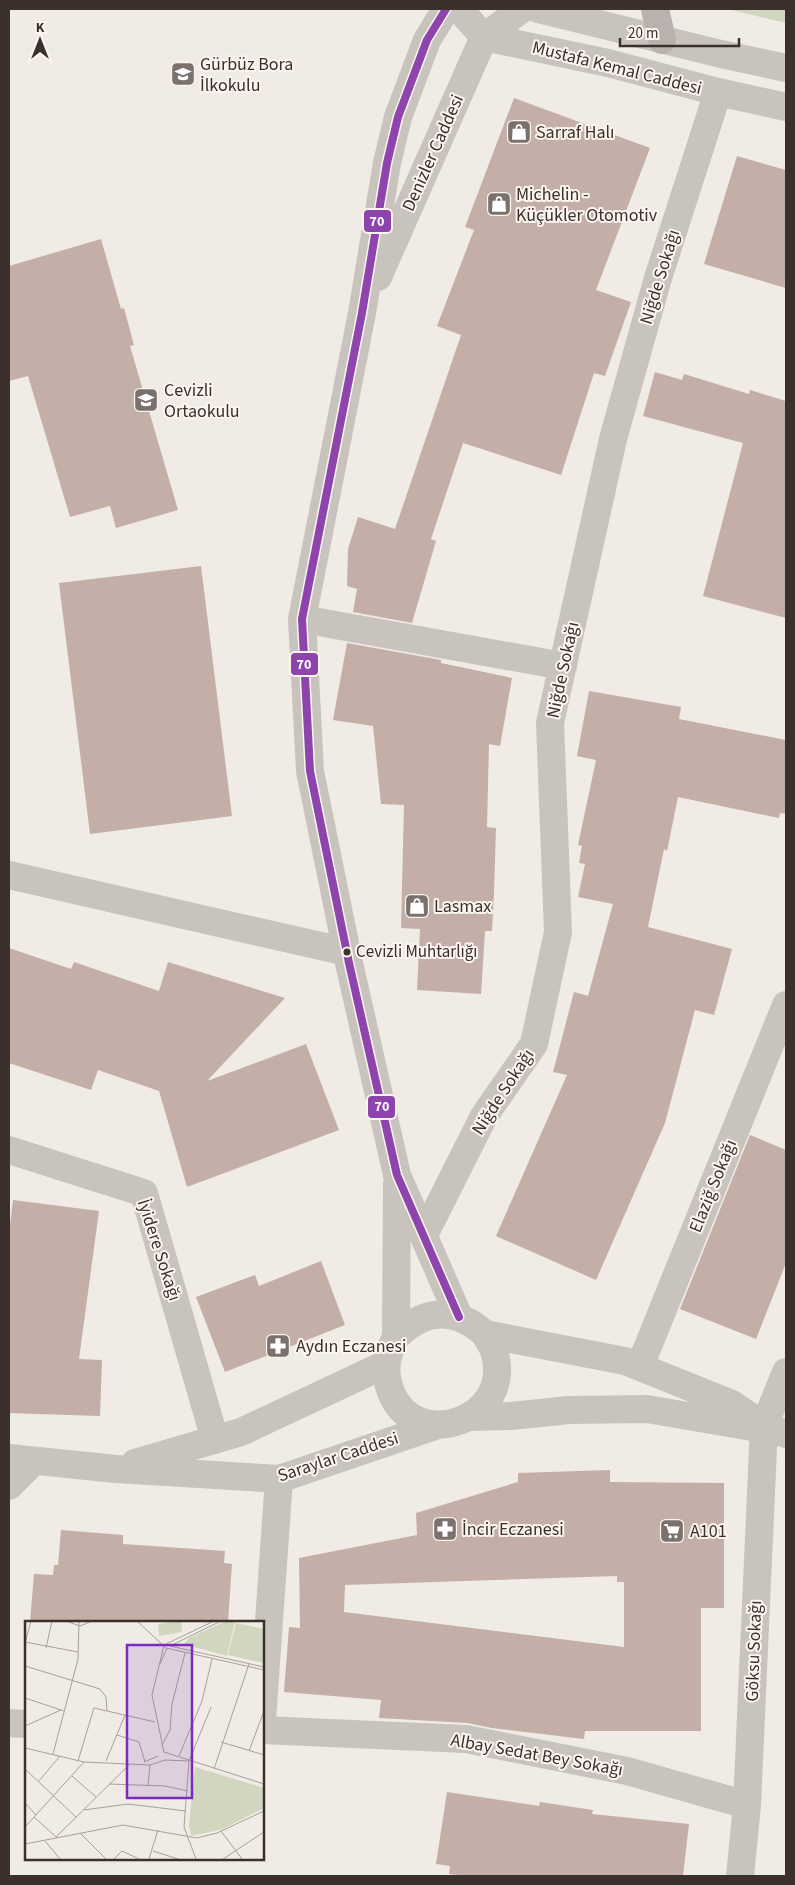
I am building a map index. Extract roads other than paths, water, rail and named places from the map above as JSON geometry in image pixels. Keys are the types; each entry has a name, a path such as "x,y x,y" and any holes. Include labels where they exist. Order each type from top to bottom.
{"main road":[{"path":"655,9 662,40"}],"street":[{"name":"Denizler Caddesi","path":"446,9 426,40 398,117 387,162 362,313 302,619 310,771 347,952 397,1175 459,1317"},
{"path":"459,9 484,36 522,9"},
{"path":"538,9 786,68"},
{"name":"Denizler Caddesi","path":"362,313 484,36"},
{"name":"Mustafa Kemal Caddesi","path":"484,36 608,63 718,92 786,107"},
{"name":"Niğde Sokağı","path":"424,1235 484,1116 534,1044 558,932 550,723 613,439 658,278 718,92"},
{"path":"302,619 563,666"},
{"path":"9,875 347,952"},
{"name":"Elaziğ Sokağı","path":"640,1366 786,1005"},
{"name":"İyidere Sokağı","path":"9,1150 144,1193 215,1440"},
{"name":"Denizler Caddesi","path":"386,1364 389,1349 396,1337 397,1175"},
{"path":"386,1364 387,1382 393,1398 405,1412 420,1421 438,1425 454,1424 470,1417 484,1405 494,1389 497,1370 494,1351 485,1334 473,1324 459,1317 442,1314 425,1316 409,1324 396,1337"},
{"path":"485,1334 611,1357 640,1366 732,1404 775,1430"},
{"name":"Saraylar Caddesi","path":"116,1469 241,1432 386,1364"},
{"name":"Göksu Sokağı","path":"740,1876 775,1430 786,1372"},
{"path":"470,1417 511,1416 569,1410 646,1409 775,1430"},
{"name":"Saraylar Caddesi","path":"21,1459 116,1469 279,1479 438,1425"},
{"path":"9,1486 21,1459"},
{"path":"264,1692 279,1479"},
{"path":"9,1723 25,1724"},
{"name":"Albay Sedat Bey Sokağı","path":"264,1730 466,1739 627,1771 747,1805"}],"place":[{"name":"Gürbüz Bora İlkokulu","path":"183,74"},
{"name":"Sarraf Halı","path":"519,132"},
{"name":"Michelin - Küçükler Otomotiv","path":"499,204"},
{"name":"Cevizli Ortaokulu","path":"146,400"},
{"name":"Lasmax","path":"417,906"},
{"name":"Cevizli Muhtarlığı","path":"347,952"},
{"name":"Aydın Eczanesi","path":"278,1346"},
{"name":"İncir Eczanesi","path":"445,1529"},
{"name":"A101","path":"672,1531"}]}
